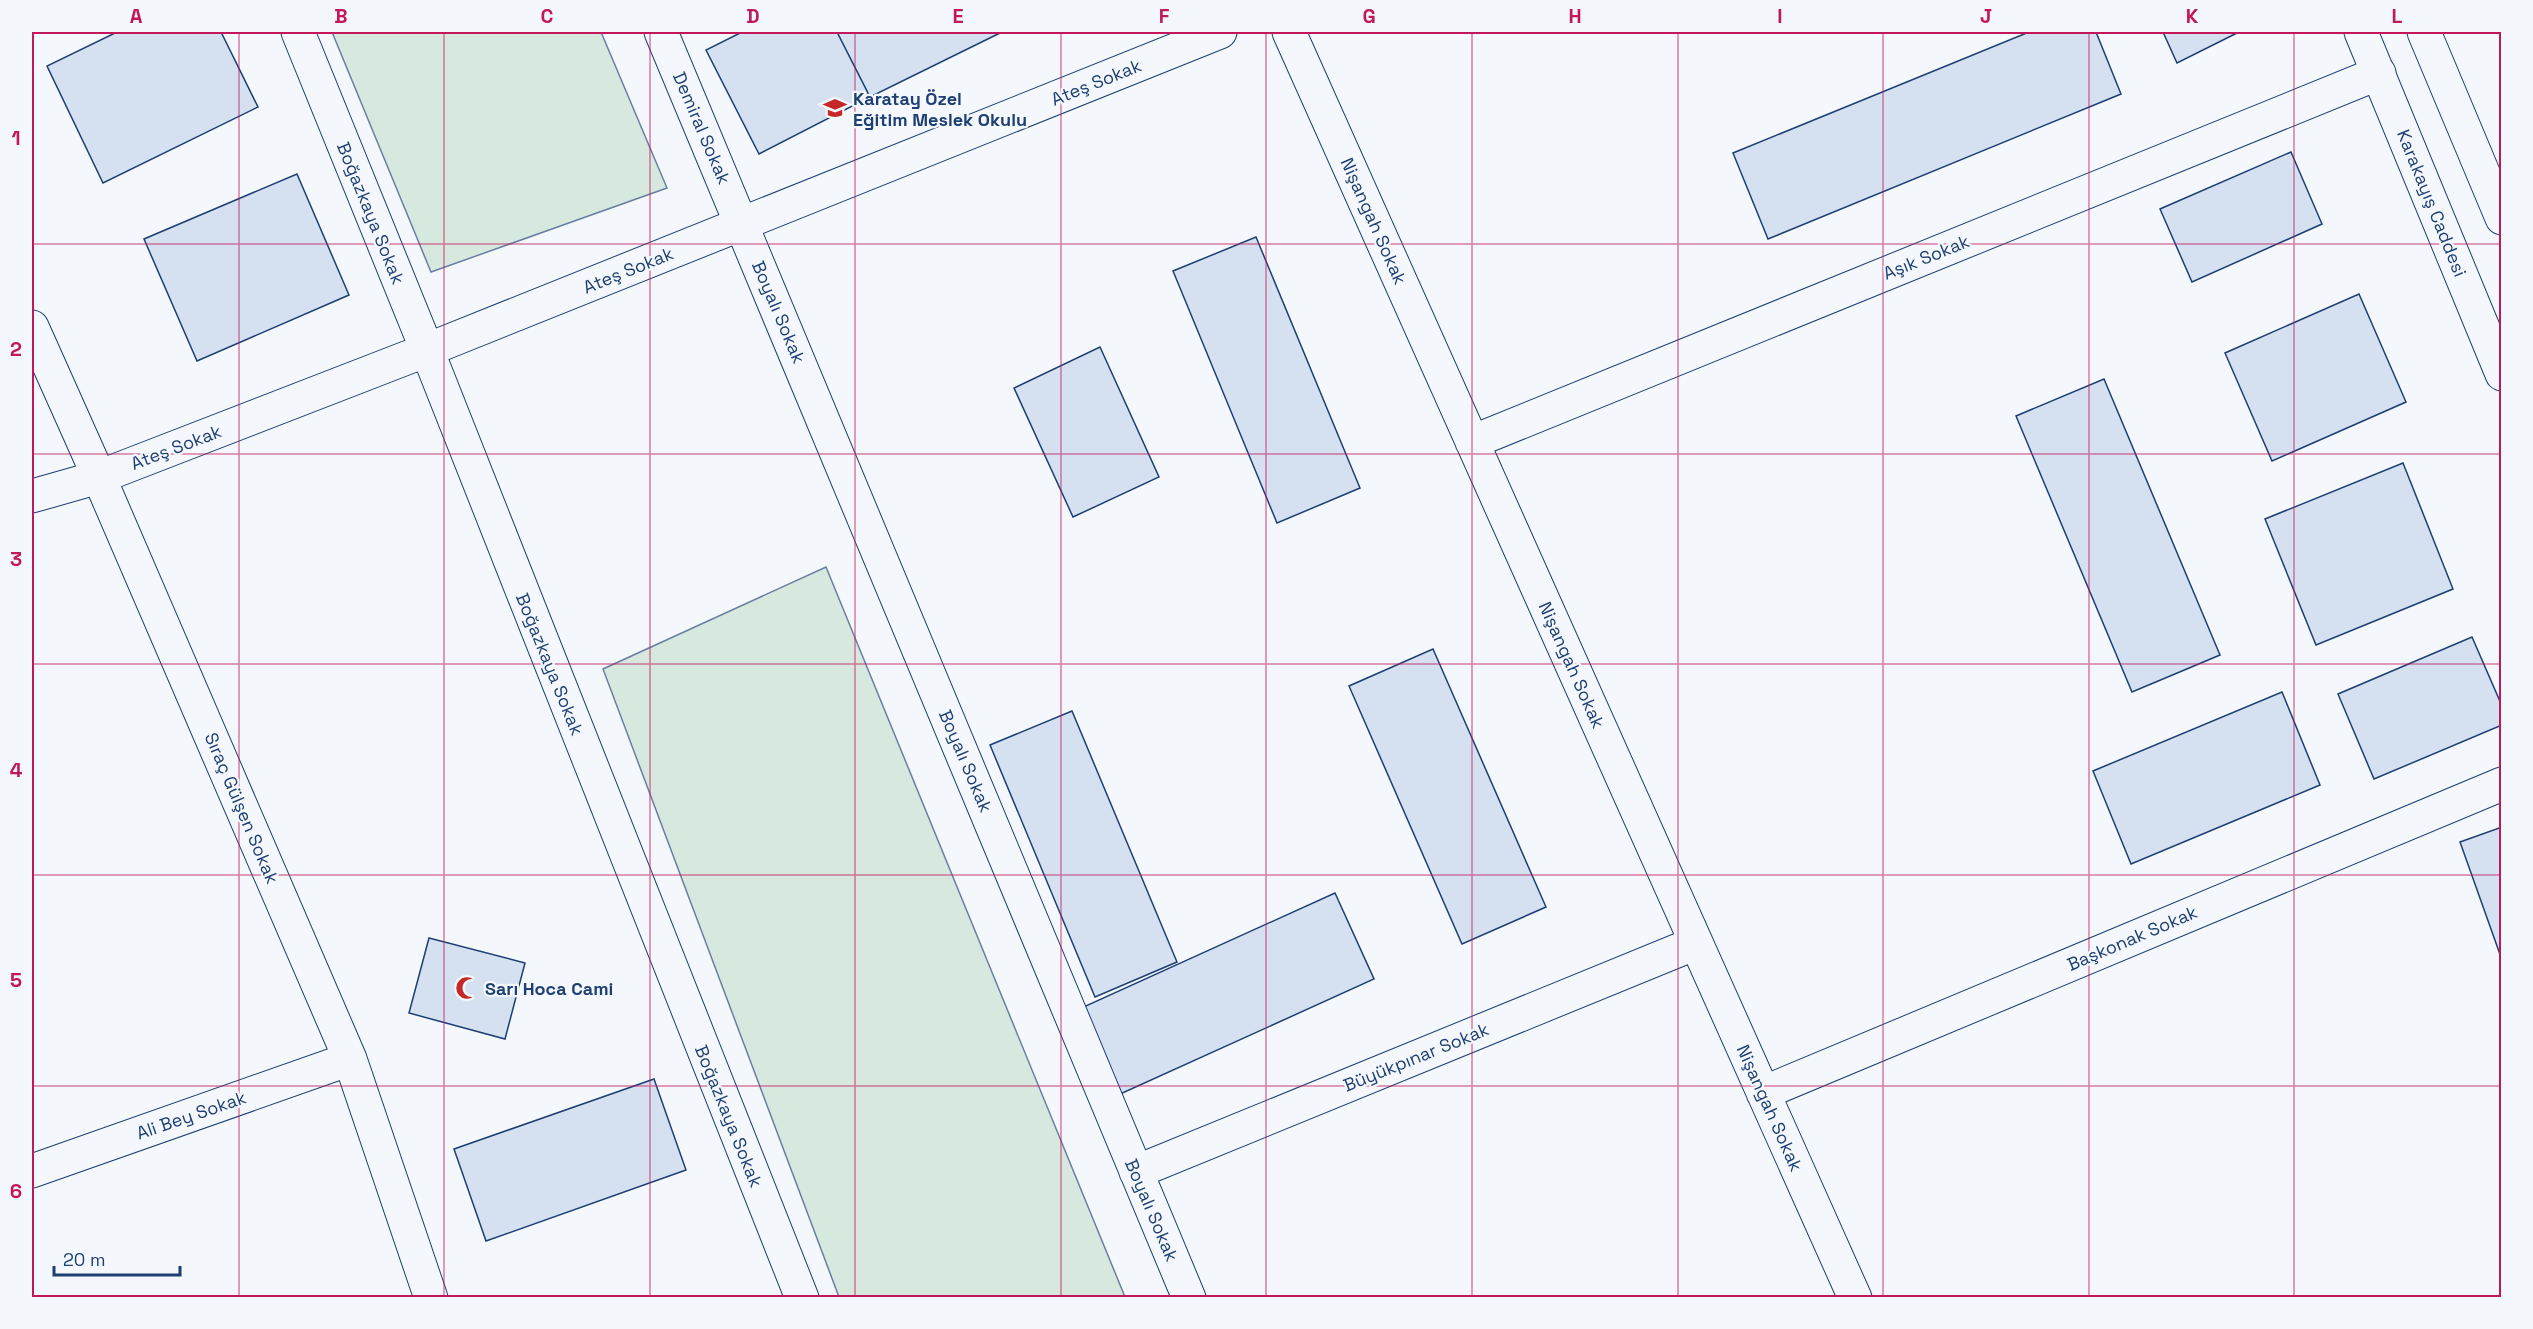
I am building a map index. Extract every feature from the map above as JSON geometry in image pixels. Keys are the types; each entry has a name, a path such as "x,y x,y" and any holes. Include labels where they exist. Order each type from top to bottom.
{"street":[{"name":"Boğazkaya Sokak","path":"297,32 427,351 802,1298"},
{"name":"Demiral Sokak","path":"661,32 742,224"},
{"name":"Ateş Sokak","path":"32,496 99,477 427,351 1220,32"},
{"name":"Nişangah Sokak","path":"1289,32 1855,1298"},
{"name":"Karakayış Caddesi","path":"2361,32 2502,374"},
{"path":"2424,32 2502,218"},
{"name":"Aşık Sokak","path":"1472,442 2379,73"},
{"name":"Boyalı Sokak","path":"742,224 1189,1298"},
{"name":"Sıraç Gülşen Sokak","path":"32,327 350,1059 431,1298"},
{"name":"Başkonak Sokak","path":"1763,1093 2502,784"},
{"name":"Büyükpınar Sokak","path":"1136,1172 1696,943"},
{"name":"Ali Bey Sokak","path":"32,1171 350,1059"}],"shaded area":[{"path":"332,32 601,32 667,188 431,272"},
{"path":"826,567 1125,1297 839,1297 603,669"}],"building":[{"path":"117,32 221,32 258,107 103,183 47,66"},
{"path":"742,32 837,32 870,97 759,154 706,50"},
{"path":"837,32 1002,32 870,97"},
{"path":"2029,32 2096,32 2121,94 1768,239 1733,153"},
{"path":"2163,32 2239,32 2177,63"},
{"path":"2291,152 2322,224 2192,282 2160,209"},
{"path":"297,174 349,295 197,361 144,239"},
{"path":"1256,237 1360,488 1277,523 1173,271"},
{"path":"2359,294 2406,402 2272,461 2225,353"},
{"path":"1100,347 1159,477 1073,517 1014,388"},
{"path":"2104,379 2220,655 2132,692 2016,416"},
{"path":"2403,463 2453,589 2316,645 2265,519"},
{"path":"2472,637 2502,706 2502,725 2374,779 2338,694"},
{"path":"1433,649 1546,907 1462,944 1349,686"},
{"path":"2282,692 2320,785 2131,864 2093,771"},
{"path":"1072,711 1177,962 1095,997 990,745"},
{"path":"2502,827 2502,960 2460,842"},
{"path":"1335,893 1374,979 1118,1095 1079,1009"},
{"name":"Sarı Hoca Cami","path":"429,938 525,963 505,1039 409,1013"},
{"path":"654,1079 686,1170 486,1241 454,1149"}],"place":[{"name":"Karatay Özel Eğitim Meslek Okulu","path":"835,108"},
{"name":"Sarı Hoca Cami","path":"467,988"}]}
